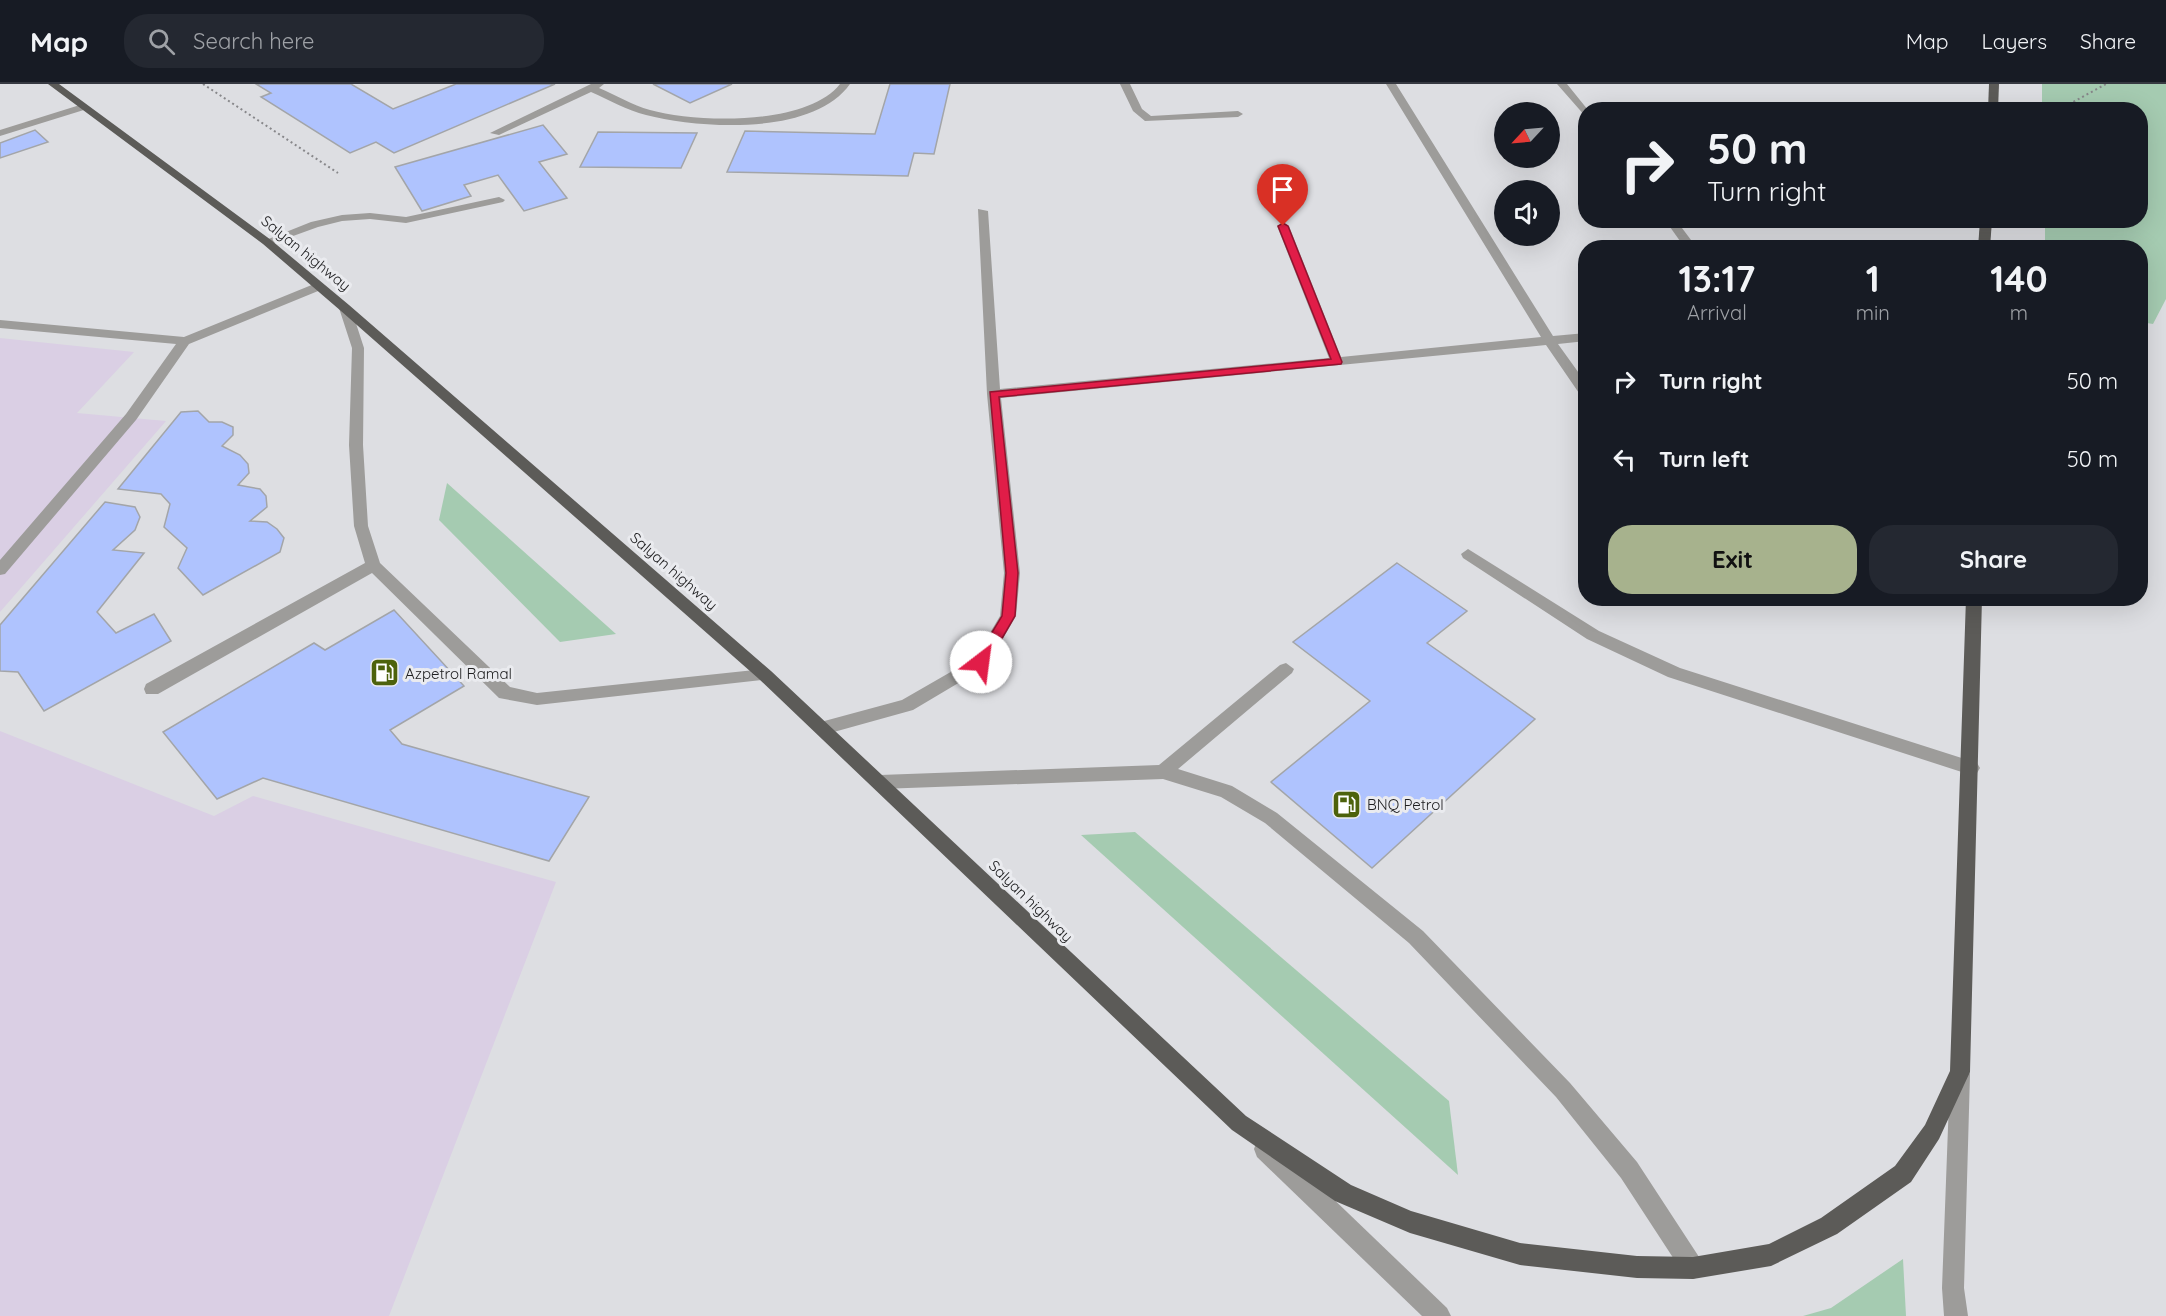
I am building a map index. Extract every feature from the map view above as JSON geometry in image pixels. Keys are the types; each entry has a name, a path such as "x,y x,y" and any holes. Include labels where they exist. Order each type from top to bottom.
{"highway":[{"name":"Salyan highway","path":"53,84 267,242 345,308 765,675 1239,1123 1342,1193 1410,1222 1520,1254 1637,1267 1693,1268 1771,1255 1829,1226 1903,1174 1932,1132 1960,1072"},
{"path":"1993,102 1994,84"},
{"path":"1960,1072 1971,768 1974,606"}],"street":[{"path":"495,133 596,86 647,112 677,118 729,120 789,117 832,97 845,84"},
{"path":"1125,84 1138,111 1149,118 1238,114"},
{"path":"1391,84 1549,339 1578,381"},
{"path":"1562,84 1578,104"},
{"path":"0,133 83,107"},
{"path":"267,242 315,224 342,218 370,216 406,220 499,200"},
{"path":"823,728 907,705 981,662 1008,616 1012,573 994,394 982,211"},
{"path":"1283,226 1337,362"},
{"path":"0,324 185,341 319,286"},
{"path":"345,308 358,348 356,445 361,526 374,565 505,693 537,699 765,675"},
{"path":"994,394 1578,337"},
{"path":"0,570 130,417 185,341"},
{"path":"1468,554 1593,635 1674,673 1971,768"},
{"path":"152,689 374,565"},
{"path":"1163,772 1286,669"},
{"path":"880,782 1163,772 1226,791 1271,818 1416,937 1563,1090 1629,1170 1693,1268"},
{"path":"1956,1316 1953,1287 1960,1072"},
{"path":"1239,1123 1439,1316"}],"path":[{"path":"203,84 338,173"},
{"path":"2073,102 2106,84"}],"shaded area":[{"path":"0,338 134,352 77,413 166,421 0,612"},
{"path":"0,731 214,816 253,796 556,882 389,1316 0,1316"}],"green space":[{"path":"2042,84 2166,84 2166,299 2153,324 2148,323 2148,240 2045,240 2045,228 2148,228 2148,102 2042,102"},
{"path":"447,483 616,634 560,642 439,520"},
{"path":"1135,832 1449,1101 1458,1175 1081,835"},
{"path":"1903,1259 1906,1316 1803,1316 1831,1308"}],"building":[{"path":"256,84 351,84 393,109 456,84 555,84 394,153 376,142 350,153 261,97 271,93"},
{"path":"653,84 732,84 690,103"},
{"path":"890,84 950,84 934,154 914,153 908,176 727,172 745,131 875,134"},
{"path":"543,125 567,154 539,162 567,198 524,211 498,175 464,185 471,196 422,211 395,167"},
{"path":"35,130 48,142 0,158 0,143"},
{"path":"598,132 697,133 681,168 580,167"},
{"path":"198,411 209,422 222,422 233,427 233,435 222,446 240,455 248,464 249,473 238,485 260,489 266,496 267,507 250,521 267,522 284,538 280,552 203,595 178,568 187,548 164,527 170,504 161,494 118,489 181,412"},
{"path":"105,502 135,507 140,517 135,530 113,550 144,553 97,612 116,633 154,614 171,641 44,711 18,672 0,671 0,625"},
{"path":"1397,563 1467,611 1427,643 1535,719 1372,868 1271,782 1370,701 1293,642"},
{"path":"394,610 464,686 390,730 402,744 589,797 549,861 263,778 217,799 163,732 314,643 325,650"}],"place":[{"name":"Azpetrol Ramal","path":"384,673"},
{"name":"BNQ Petrol","path":"1346,804"}],"route":[{"path":"981,662 1008,616 1012,573 994,394 1337,362 1283,226"}]}
